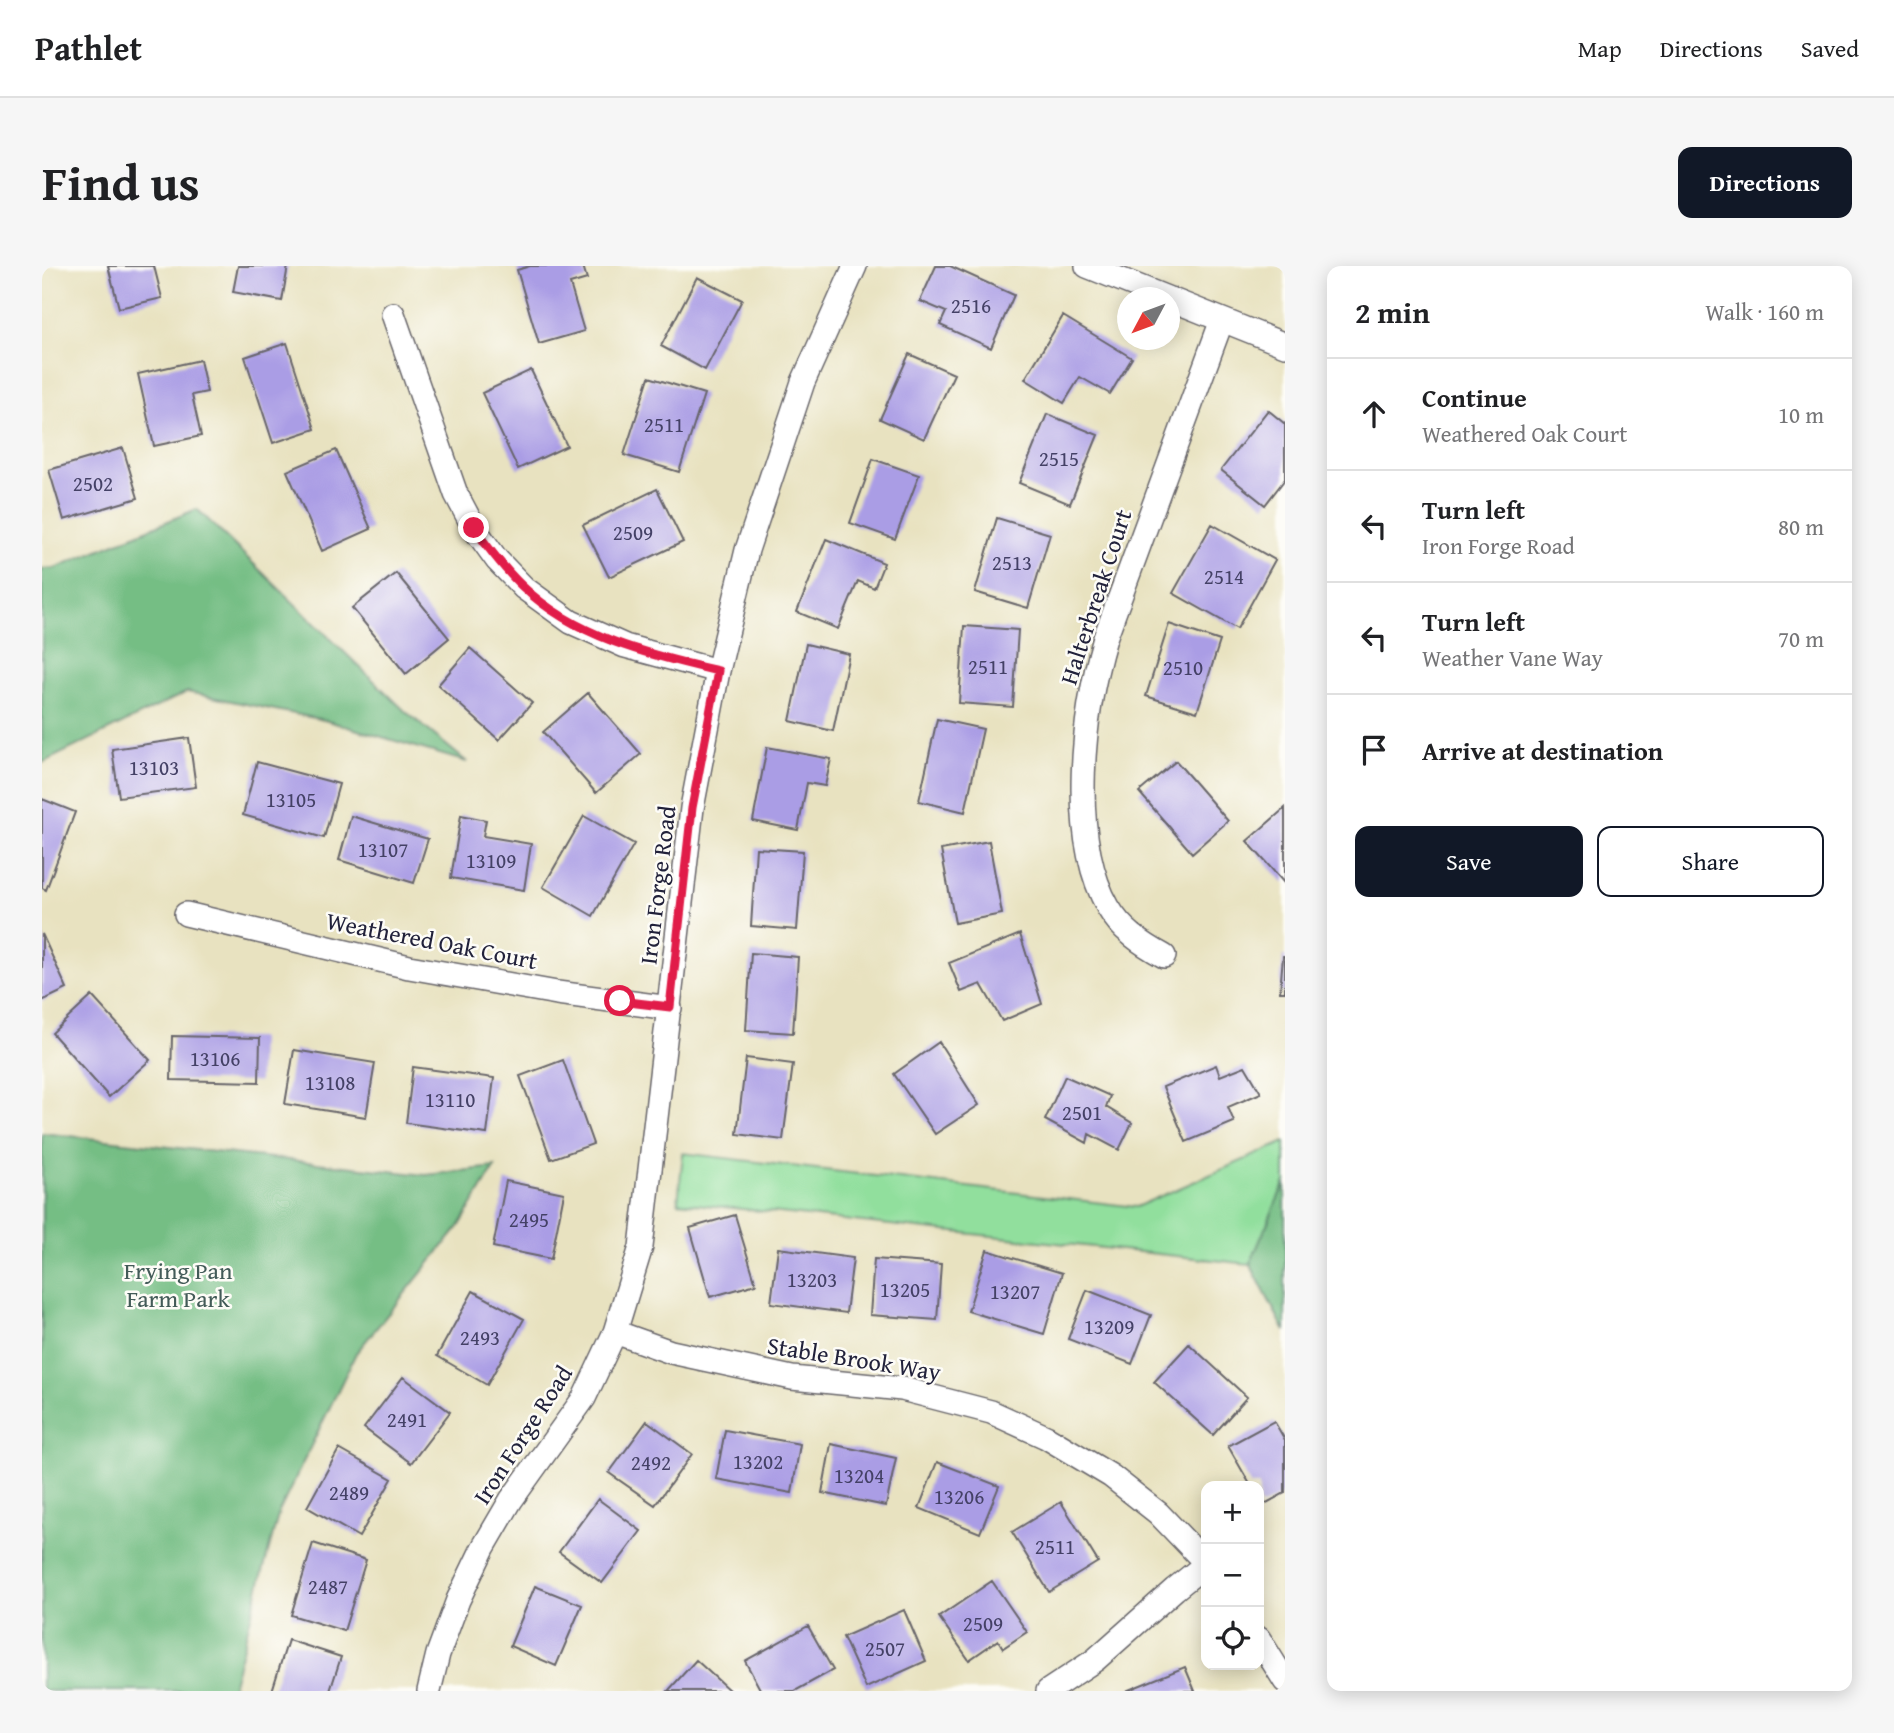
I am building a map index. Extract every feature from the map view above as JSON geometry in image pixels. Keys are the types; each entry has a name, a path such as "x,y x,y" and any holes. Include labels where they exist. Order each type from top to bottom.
{"street":[{"name":"Iron Forge Road","path":"429,1691 438,1654 482,1548 511,1500 584,1398 615,1332 641,1247 692,808 718,671 747,550 798,395 855,266"},
{"path":"1087,266 1140,287"},
{"path":"1180,303 1285,345"},
{"path":"393,314 456,494 474,528 497,560 524,588 571,622 625,646 718,671"},
{"name":"Halterbreak Court","path":"1164,956 1144,945 1124,928 1109,908 1099,886 1091,859 1084,806 1085,730 1094,674 1105,638 1222,320"},
{"name":"Weathered Oak Court","path":"186,914 409,967 557,993 670,1007"},
{"name":"Stable Brook Way","path":"615,1332 671,1352 792,1378 902,1389 991,1412 1046,1437 1111,1476 1158,1513 1201,1559"},
{"path":"1048,1691 1095,1660 1201,1568"},
{"path":"1264,1647 1285,1681"}],"green space":[{"path":"197,509 405,711 467,762 324,720 187,692 42,763 42,569 55,568"},
{"name":"Frying Pan Farm Park","path":"42,1133 426,1175 495,1167 459,1227 356,1353 279,1512 231,1691 42,1691"},
{"path":"1285,1142 1285,1331 1250,1264 678,1202 683,1153 1136,1207"},
{"path":"1285,1182 1285,1331 1250,1264"}],"building":[{"path":"108,266 154,266 162,298 119,308"},
{"path":"238,266 288,266 282,301 233,292"},
{"path":"530,266 583,266 587,279 570,284 584,331 539,344 517,270"},
{"path":"936,266 950,266 1014,295 991,348 940,325 946,312 920,301"},
{"path":"697,277 742,300 705,370 661,346"},
{"path":"1063,316 1132,358 1110,394 1080,377 1064,403 1025,379"},
{"path":"287,343 315,429 273,443 245,357"},
{"path":"909,354 954,374 924,439 880,419"},
{"path":"200,360 207,392 192,395 201,436 154,446 138,374"},
{"path":"531,370 567,446 518,469 482,393"},
{"path":"649,377 704,394 679,472 624,455"},
{"path":"1268,410 1285,424 1285,479 1265,505 1221,470"},
{"path":"1047,414 1098,435 1070,504 1019,483"},
{"path":"123,448 138,498 64,520 49,470"},
{"path":"336,450 371,529 322,551 287,471"},
{"path":"873,459 919,475 895,539 850,523"},
{"path":"657,489 683,542 609,577 583,525"},
{"path":"997,518 1050,534 1028,608 975,592"},
{"path":"1212,524 1275,560 1237,629 1173,593"},
{"path":"826,539 884,563 874,588 858,581 838,629 797,612"},
{"path":"396,573 449,638 406,674 352,608"},
{"path":"1169,624 1220,641 1197,712 1146,696"},
{"path":"964,626 1018,630 1013,707 959,703"},
{"path":"806,644 849,654 833,731 790,721"},
{"path":"470,648 532,703 499,740 438,685"},
{"path":"588,693 641,754 596,793 543,732"},
{"path":"937,719 983,729 965,812 919,801"},
{"path":"189,738 196,787 119,797 112,749"},
{"path":"767,747 831,759 825,786 807,783 798,830 753,821"},
{"path":"1176,761 1228,821 1192,853 1139,792"},
{"path":"257,762 339,784 324,838 243,815"},
{"path":"42,799 75,812 46,890 42,888"},
{"path":"1285,808 1285,884 1247,841"},
{"path":"461,815 486,820 483,836 531,844 524,890 451,878"},
{"path":"351,816 428,839 414,883 339,860"},
{"path":"584,816 634,844 593,916 543,887"},
{"path":"989,841 1002,914 955,923 941,850"},
{"path":"756,848 803,851 797,930 751,926"},
{"path":"42,934 67,989 42,1001"},
{"path":"1020,934 1042,1004 1002,1021 981,984 961,992 949,963"},
{"path":"751,953 798,957 793,1033 746,1030"},
{"path":"1283,956 1285,992 1280,992"},
{"path":"92,996 150,1060 109,1097 52,1033"},
{"path":"172,1036 260,1038 259,1082 171,1080"},
{"path":"939,1042 979,1105 935,1134 894,1074"},
{"path":"294,1050 375,1063 366,1117 285,1104"},
{"path":"746,1058 793,1064 783,1140 737,1134"},
{"path":"563,1060 593,1144 551,1159 520,1076"},
{"path":"1216,1065 1220,1076 1245,1066 1261,1093 1228,1107 1234,1122 1186,1142 1163,1087"},
{"path":"413,1067 494,1078 487,1134 406,1123"},
{"path":"1065,1076 1110,1096 1106,1107 1132,1123 1119,1150 1089,1134 1087,1143 1045,1120"},
{"path":"506,1181 564,1193 551,1259 493,1247"},
{"path":"735,1215 756,1284 710,1297 690,1228"},
{"path":"778,1248 853,1258 846,1313 771,1303"},
{"path":"987,1250 1062,1273 1044,1334 968,1311"},
{"path":"874,1259 941,1264 937,1320 870,1315"},
{"path":"1087,1290 1151,1315 1132,1364 1068,1339"},
{"path":"473,1291 524,1319 487,1385 437,1356"},
{"path":"1189,1344 1247,1397 1213,1435 1154,1382"},
{"path":"403,1377 450,1412 411,1463 364,1428"},
{"path":"647,1421 692,1454 655,1505 609,1473"},
{"path":"1274,1421 1285,1440 1285,1493 1264,1504 1264,1481 1248,1481 1228,1446"},
{"path":"725,1430 800,1444 792,1493 716,1479"},
{"path":"831,1444 896,1458 886,1506 822,1493"},
{"path":"339,1449 392,1479 359,1537 307,1507"},
{"path":"937,1462 999,1486 980,1533 919,1508"},
{"path":"598,1499 641,1531 602,1583 559,1552"},
{"path":"1061,1502 1098,1562 1049,1592 1012,1532"},
{"path":"313,1543 366,1560 344,1631 291,1615"},
{"path":"992,1581 1027,1632 1003,1648 998,1640 969,1660 939,1617"},
{"path":"535,1586 582,1605 556,1666 510,1646"},
{"path":"904,1610 926,1661 866,1688 843,1637"},
{"path":"808,1626 833,1670 795,1691 761,1691 745,1661"},
{"path":"288,1640 341,1657 330,1691 272,1691"},
{"path":"696,1660 730,1691 668,1691"},
{"path":"1185,1667 1195,1691 1126,1691"}],"route":[{"path":"474,528 497,560 524,588 571,622 625,646 718,671 692,808 670,1007 620,1001"}]}
